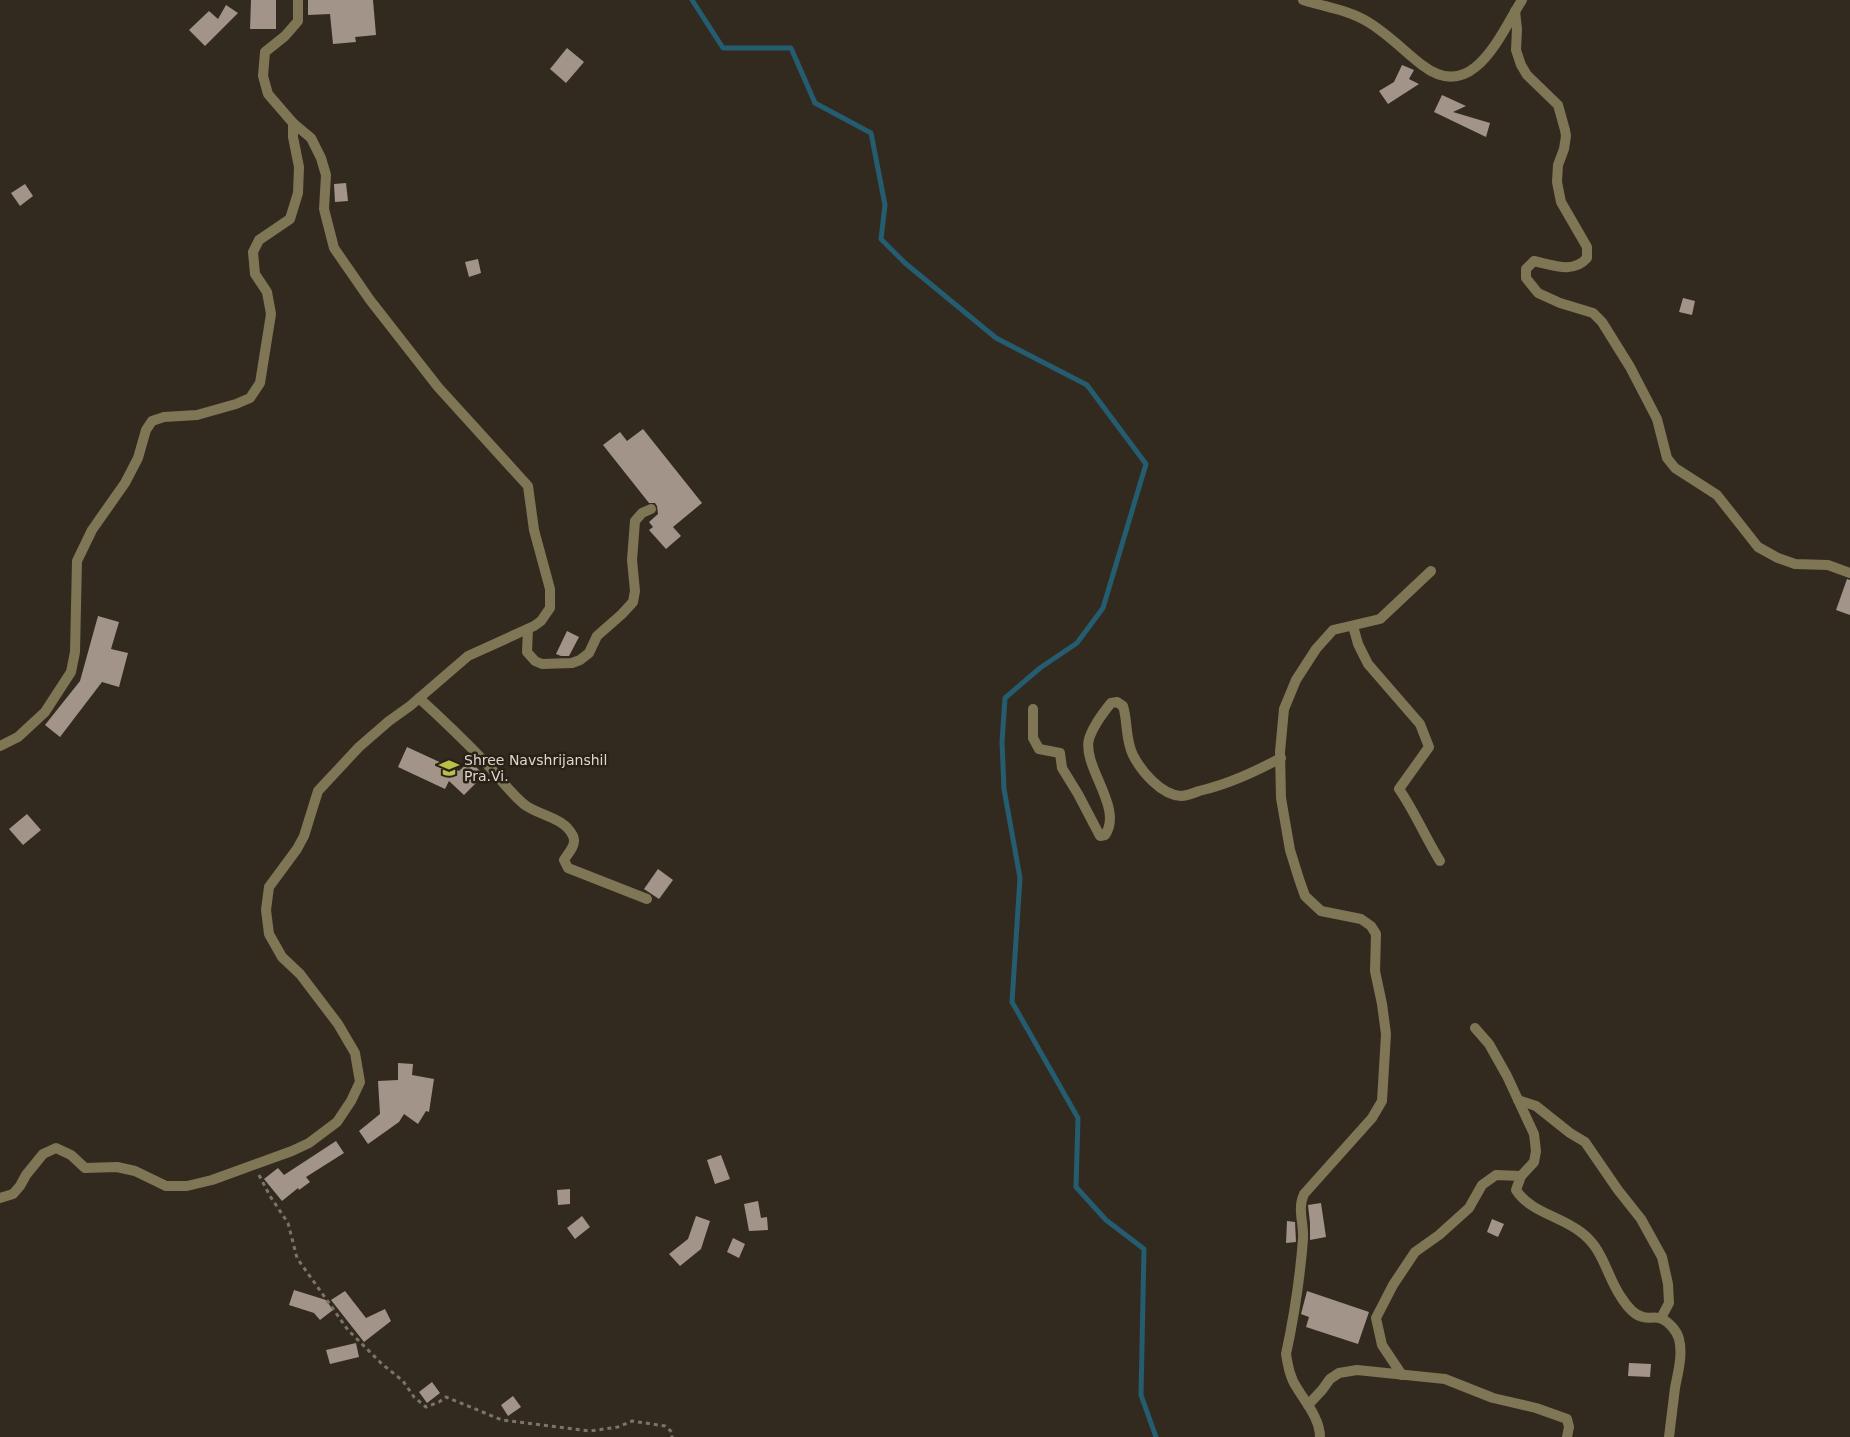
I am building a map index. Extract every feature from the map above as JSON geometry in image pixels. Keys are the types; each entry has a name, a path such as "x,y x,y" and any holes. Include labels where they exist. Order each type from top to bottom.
{"street":[{"path":"0,1198 12,1194 43,1154 56,1148 71,1155 86,1168 117,1168 135,1172 166,1186 187,1186 254,1166 309,1143 337,1122 351,1101 360,1082 355,1053 338,1024 300,974 282,957 269,934 266,910 269,887 298,849 318,791 359,747 468,656 528,629 541,621 550,608 550,589 534,530 528,486 438,387 370,300 334,248 324,209 326,175 321,158 312,138 293,123 268,94 263,76 265,52 298,21 298,0"},
{"path":"1303,0 1344,11 1367,21 1394,40 1422,65 1437,75 1448,77 1458,76 1479,66 1522,0"},
{"path":"1515,11 1517,29 1516,50 1521,66 1527,75 1558,105 1566,136 1558,165 1557,182 1561,202 1587,247 1587,258 1576,266 1566,268 1534,261 1526,269 1526,278 1538,293 1560,303 1593,313 1602,322 1630,367 1657,419 1667,458 1675,468 1717,495 1758,547 1778,558 1795,564 1828,565 1850,574"},
{"path":"0,746 18,737 45,712 71,672 75,652 76,561 92,530 125,482 138,458 146,430 152,421 164,417 196,415 236,404 250,398 260,383 271,314 267,292 255,274 253,252 259,240 290,218 298,193 299,167 293,137 293,123"},
{"path":"528,629 527,652 534,661 542,664 572,663 589,653 597,636 633,602 635,591 632,560 635,521 642,513 651,509"},
{"path":"1320,1437 1320,1426 1296,1386 1288,1367 1286,1354 1300,1274 1303,1236 1300,1203 1304,1194 1372,1118 1382,1101 1386,1034 1375,971 1376,934 1371,926 1361,919 1320,911 1305,896 1290,850 1281,798 1284,708 1296,680 1316,649 1333,630 1380,619 1431,571"},
{"path":"1353,626 1358,644 1368,664 1420,724 1430,746 1399,789 1413,810 1430,846 1440,861"},
{"path":"419,698 525,804 540,814 552,817 568,830 573,837 574,845 564,860 568,868 647,899"},
{"path":"1033,709 1033,738 1039,749 1060,753 1062,768 1100,836 1105,835 1111,823 1102,786 1090,761 1089,740 1099,718 1111,703 1117,702 1123,706 1126,716 1127,738 1133,755 1145,772 1164,791 1181,796 1212,788 1244,778 1281,758"},
{"path":"1475,1028 1489,1044 1534,1134 1536,1152 1534,1162 1521,1176 1516,1190 1527,1203 1583,1233 1597,1246 1611,1280 1629,1308 1642,1317 1660,1318 1671,1326 1678,1337 1680,1356 1669,1437"},
{"path":"1518,1100 1536,1106 1570,1133 1585,1142 1618,1190 1641,1218 1662,1257 1668,1284 1669,1303 1660,1318"},
{"path":"1402,1375 1382,1345 1376,1318 1393,1285 1415,1252 1439,1235 1469,1208 1482,1186 1496,1175 1521,1176"},
{"path":"1308,1405 1330,1379 1339,1373 1357,1370 1445,1379 1493,1398 1536,1408 1567,1419 1569,1427 1567,1437"}],"path":[{"path":"254,1166 270,1196 288,1223 297,1258 348,1330 403,1381 414,1398 426,1407 446,1397 502,1420 590,1431 618,1427 632,1421 644,1422 665,1426 672,1432 672,1437"}],"building":[{"path":"251,0 276,0 276,29 250,29"},
{"path":"308,0 373,0 376,35 355,37 356,42 333,44 330,14 308,15"},
{"path":"226,5 238,13 205,46 189,30 209,11 218,19"},
{"path":"567,48 584,62 566,83 550,69"},
{"path":"1402,65 1414,70 1409,79 1419,84 1388,104 1379,91 1394,82"},
{"path":"1442,95 1466,106 1453,112 1490,123 1486,137 1434,112"},
{"path":"346,183 348,201 335,202 334,184"},
{"path":"25,184 33,196 20,206 11,193"},
{"path":"478,259 481,273 469,277 465,262"},
{"path":"1683,298 1695,301 1692,315 1679,312"},
{"path":"643,429 702,503 673,527 681,536 666,549 649,530 653,527 649,522 658,514 657,506 655,503 649,503 603,445 620,432 627,441"},
{"path":"1847,579 1850,580 1850,615 1836,610"},
{"path":"98,616 119,622 111,649 128,653 119,687 102,682 60,737 45,725 80,681"},
{"path":"567,631 579,637 569,656 561,656 556,654"},
{"path":"407,747 459,771 470,761 484,775 464,795 449,781 445,789 398,767"},
{"path":"27,814 41,830 23,845 9,829"},
{"path":"658,869 673,880 659,899 644,889"},
{"path":"398,1063 413,1064 412,1075 434,1079 429,1112 426,1111 418,1124 404,1114 399,1122 368,1144 359,1131 380,1114 378,1081 398,1080"},
{"path":"336,1141 344,1153 306,1177 310,1182 299,1190 298,1188 282,1201 264,1179 278,1168 284,1175"},
{"path":"721,1155 730,1179 715,1184 707,1160"},
{"path":"570,1189 570,1204 558,1205 557,1190"},
{"path":"758,1201 761,1218 767,1217 768,1230 749,1231 744,1204"},
{"path":"1321,1203 1326,1237 1310,1240 1308,1205"},
{"path":"582,1216 590,1227 575,1239 567,1228"},
{"path":"696,1216 710,1221 701,1249 680,1266 669,1254 688,1239"},
{"path":"1492,1219 1504,1224 1498,1237 1487,1232"},
{"path":"1287,1221 1295,1222 1296,1242 1286,1243"},
{"path":"733,1238 745,1244 739,1258 727,1252"},
{"path":"294,1290 326,1300 333,1310 320,1320 314,1313 289,1305"},
{"path":"345,1291 366,1318 385,1309 391,1321 364,1342 331,1300"},
{"path":"1307,1291 1369,1312 1358,1344 1306,1327 1309,1317 1301,1314"},
{"path":"356,1343 359,1357 330,1364 326,1350"},
{"path":"1629,1363 1651,1364 1650,1377 1628,1376"},
{"path":"432,1382 440,1393 427,1403 419,1392"},
{"path":"513,1396 521,1407 508,1416 501,1405"}],"waterway":[{"path":"692,0 723,48 791,48 815,103 871,133 885,205 881,239 905,263 996,338 1087,385 1146,464 1103,608 1077,643 1040,668 1005,698 1002,742 1004,789 1020,878 1012,1002 1078,1118 1076,1187 1106,1220 1144,1249 1141,1395 1156,1437"}],"place":[{"name":"Shree Navshrijanshil Pra.Vi.","path":"449,768"}]}
